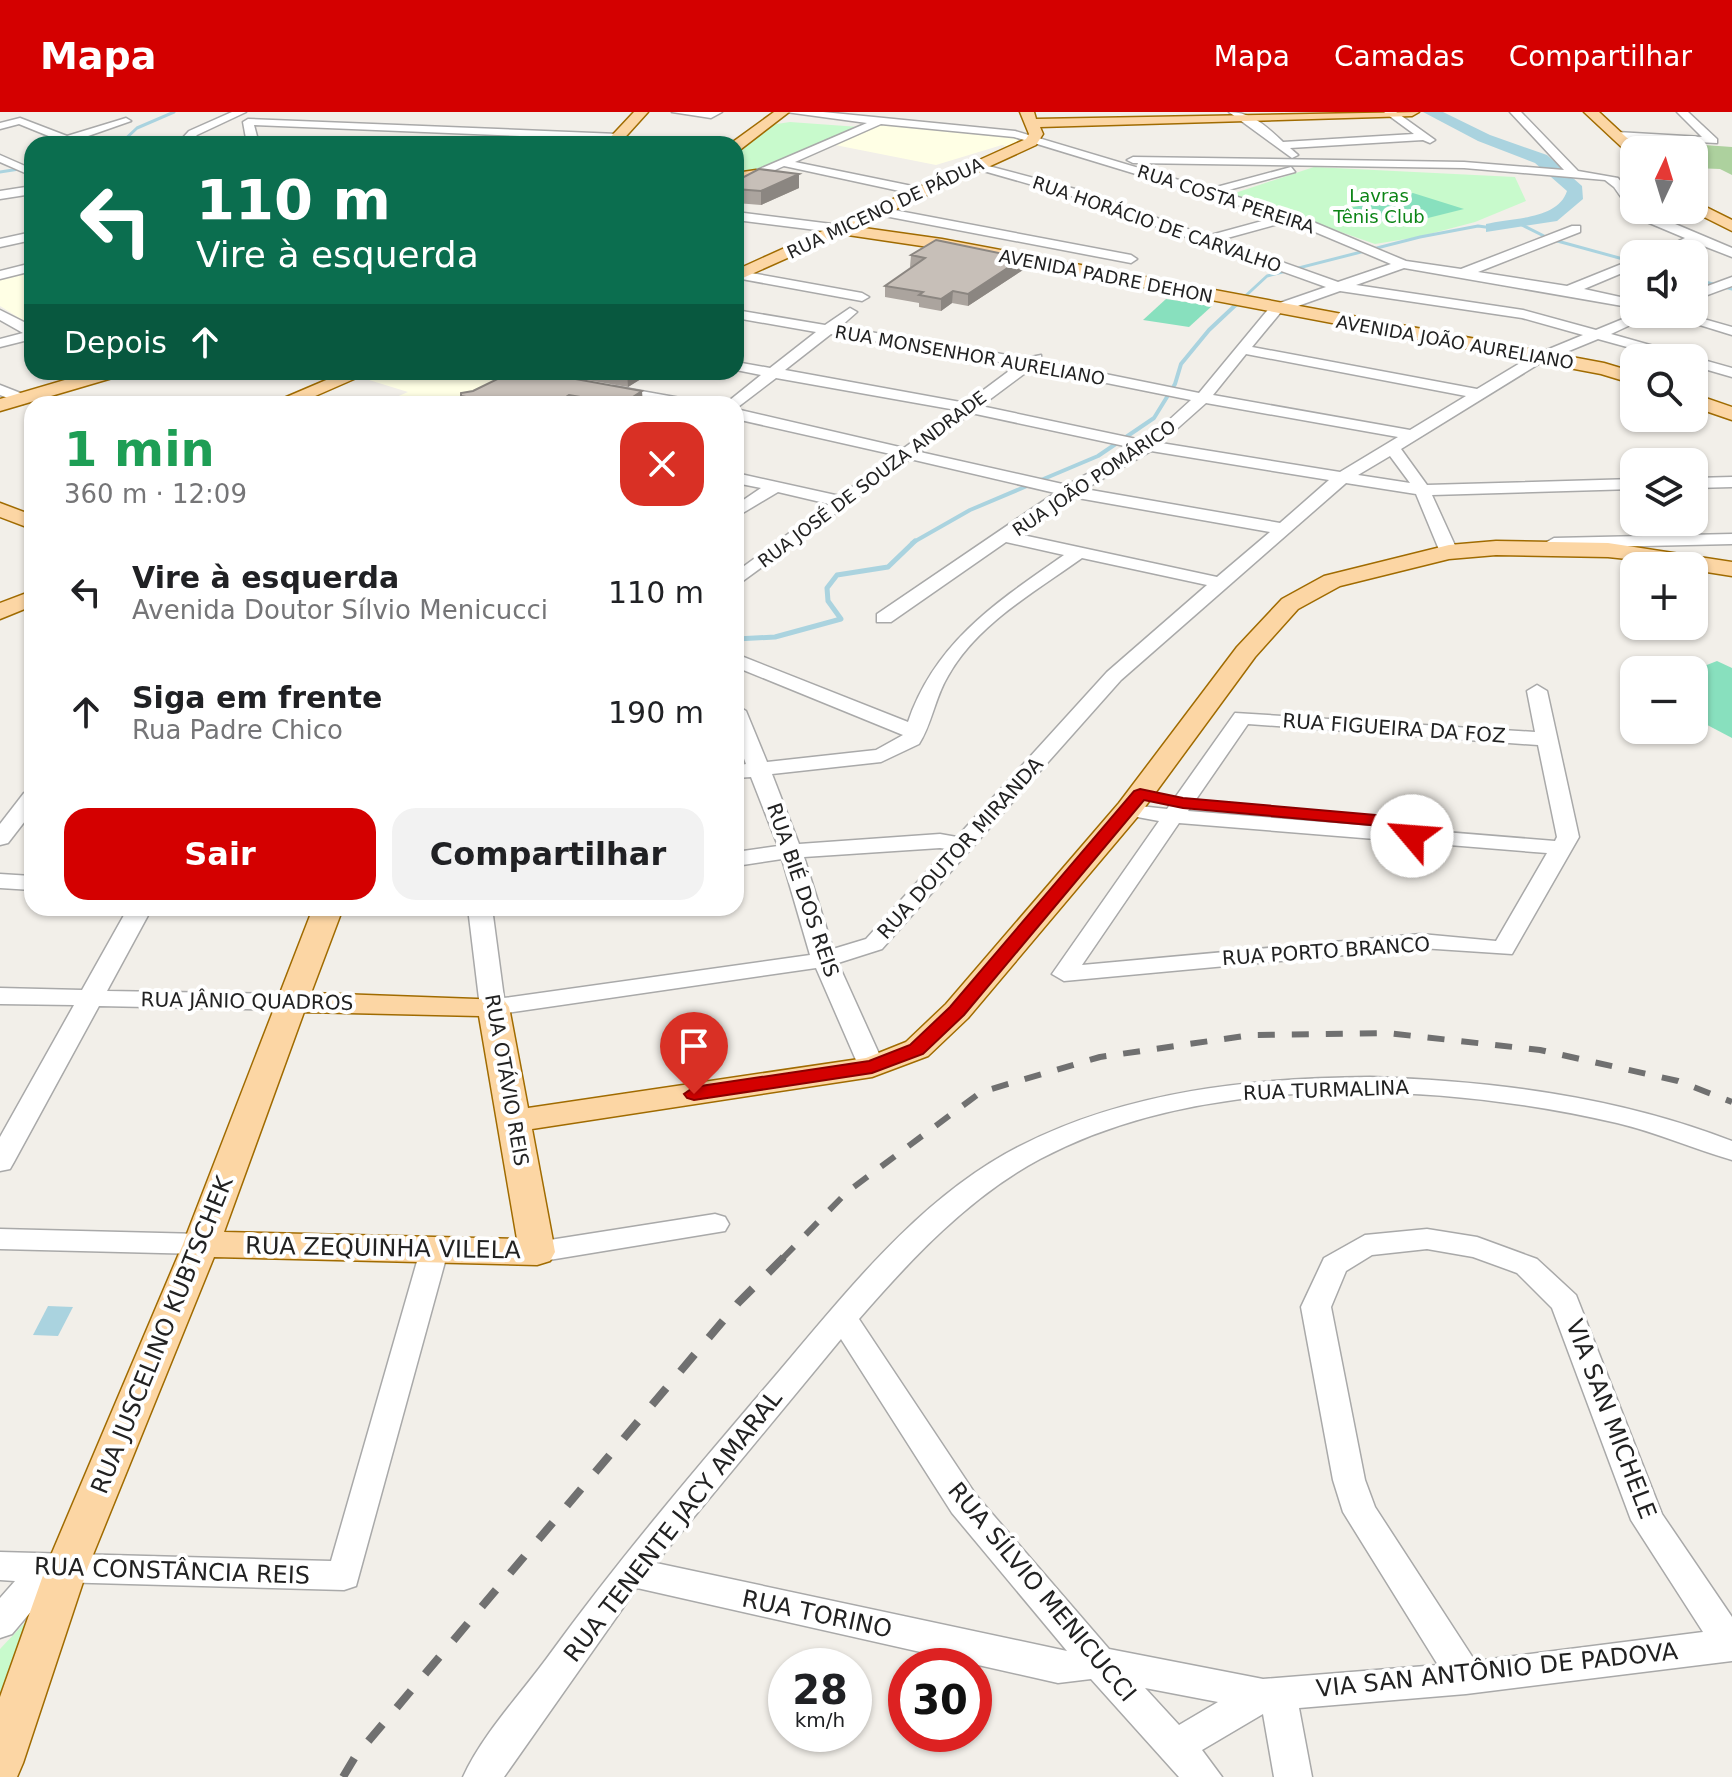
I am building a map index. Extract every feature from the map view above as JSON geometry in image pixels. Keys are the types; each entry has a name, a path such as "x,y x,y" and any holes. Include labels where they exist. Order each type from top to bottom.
{"main road":[{"path":"619,136 641,112"},
{"path":"1034,139 1030,117 1412,112"},
{"path":"1591,112 1620,138"},
{"path":"744,140 779,115"},
{"name":"RUA MICENO DE PÁDUA","path":"744,273 1034,139"},
{"path":"744,176 756,174"},
{"path":"1708,213 1732,226"},
{"name":"AVENIDA PADRE DEHON","path":"840,229 942,244 1276,309"},
{"name":"AVENIDA JOÃO AURELIANO","path":"1276,309 1620,374"},
{"path":"43,396 89,380"},
{"path":"300,396 341,380"},
{"path":"481,393 508,380"},
{"path":"0,405 24,402"},
{"path":"1708,405 1732,414"},
{"path":"0,508 24,499"},
{"path":"0,508 24,519"},
{"path":"515,1121 872,1067 917,1049 957,1011 1135,802 1246,652 1290,604 1332,581 1449,552 1496,548 1619,551 1732,569"},
{"path":"0,612 24,602"},
{"name":"RUA JUSCELINO KUBTSCHEK","path":"0,1763 57,1567 201,1244 325,916"},
{"name":"RUA JÂNIO QUADROS","path":"291,1002 493,1007"},
{"name":"RUA OTÁVIO REIS","path":"493,1007 537,1252"},
{"name":"RUA ZEQUINHA VILELA","path":"201,1244 537,1252"}],"street":[{"path":"296,123 314,112"},
{"path":"360,127 381,112"},
{"path":"677,112 714,114"},
{"path":"791,112 879,120"},
{"path":"1390,112 1436,144"},
{"path":"1515,112 1570,174"},
{"path":"1617,135 1713,141 1682,112"},
{"path":"1213,191 1303,167 1281,145 1237,114"},
{"path":"779,115 879,120"},
{"path":"244,117 250,136"},
{"path":"190,136 244,117 296,123 544,136"},
{"path":"744,179 879,120"},
{"name":"RUA COSTA PEREIRA","path":"879,120 1005,132 1034,139 1213,191 1290,217 1403,264 1620,301"},
{"path":"0,126 20,121 57,136"},
{"path":"79,136 126,121"},
{"path":"411,136 433,121"},
{"path":"1281,145 1425,137"},
{"path":"1447,152 1464,165"},
{"path":"1,159 17,155"},
{"path":"1,159 24,169"},
{"path":"1111,162 1464,165 1608,177 1626,192 1631,208 1639,214 1732,253"},
{"path":"785,163 918,191"},
{"name":"RUA HORÁCIO DE CARVALHO","path":"977,166 1075,193 1336,286 1523,314 1637,344"},
{"path":"0,195 24,191"},
{"path":"878,211 1131,259"},
{"path":"744,217 840,229"},
{"path":"1210,239 1290,217"},
{"path":"1462,274 1576,229"},
{"path":"0,243 24,238"},
{"path":"1276,309 1403,264"},
{"path":"0,275 24,269"},
{"path":"1568,290 1620,269"},
{"path":"744,277 862,297"},
{"path":"1708,290 1732,281"},
{"name":"RUA JOÃO POMÁRICO","path":"884,618 1007,537 1069,491 1149,446 1203,398 1240,349 1276,309"},
{"path":"744,396 850,312"},
{"path":"0,314 24,328"},
{"name":"RUA MONSENHOR AURELIANO","path":"744,315 1029,363 1203,398 1414,435"},
{"path":"1708,324 1732,331"},
{"name":"RUA DOUTOR MIRANDA","path":"493,1007 824,960 874,944 1114,676 1343,477 1537,359 1620,325"},
{"path":"0,343 24,336"},
{"path":"1240,349 1480,394"},
{"name":"RUA JOSÉ DE SOUZA ANDRADE","path":"744,575 1046,350"},
{"path":"1708,365 1732,373"},
{"path":"744,367 1149,446 1420,490 1620,484"},
{"path":"592,387 642,396"},
{"path":"0,390 24,399"},
{"path":"744,416 909,451 1069,491 1285,529"},
{"path":"1390,448 1399,455 1420,490 1449,552"},
{"path":"744,480 840,501"},
{"path":"1708,483 1732,482"},
{"path":"744,507 776,486"},
{"path":"1007,537 1221,583"},
{"path":"1496,548 1732,539"},
{"path":"744,771 881,756 912,740 935,675 967,634 1078,553"},
{"path":"744,663 914,732"},
{"path":"1135,802 1177,810 1566,843 1537,691"},
{"name":"RUA FIGUEIRA DA FOZ","path":"1177,810 1242,717 1546,739"},
{"name":"RUA BIÉ DOS REIS","path":"744,730 791,851 824,960 872,1067"},
{"path":"0,838 24,808"},
{"name":"RUA PORTO BRANCO","path":"1177,810 1064,974 1421,941 1503,949 1566,843"},
{"path":"744,858 791,851 940,841 964,845"},
{"path":"0,881 24,882"},
{"path":"0,1162 136,916"},
{"name":"RUA OTÁVIO REIS","path":"481,916 493,1007"},
{"name":"RUA JÂNIO QUADROS","path":"0,996 291,1002"},
{"name":"RUA TURMALINA","path":"841,1318 958,1201 1030,1153 1159,1106 1260,1087 1379,1085 1489,1092 1616,1114 1732,1151"},
{"name":"RUA ZEQUINHA VILELA","path":"537,1252 715,1224"},
{"name":"RUA ZEQUINHA VILELA","path":"0,1239 201,1244"},
{"name":"VIA SAN MICHELE","path":"1466,1678 1360,1512 1349,1480 1316,1307 1334,1265 1365,1245 1427,1239 1477,1247 1527,1266 1565,1303 1648,1520 1731,1645"},
{"name":"RUA CONSTÂNCIA REIS","path":"0,1566 344,1576 434,1251"},
{"name":"RUA TENENTE JACY AMARAL","path":"482,1777 630,1572 841,1318"},
{"name":"RUA SÍLVIO MENICUCCI","path":"841,1318 863,1345 964,1504 1099,1663 1203,1777"},
{"path":"0,1623 57,1567"},
{"name":"RUA TORINO","path":"630,1572 1058,1667 1099,1663 1271,1694"},
{"name":"VIA SAN ANTÔNIO DE PADOVA","path":"1271,1694 1466,1678 1731,1645"},
{"path":"1174,1747 1271,1694 1293,1777"}],"shaded area":[{"path":"880,122 1000,133 1021,140 1011,147 1002,145 936,165 835,145"},
{"path":"24,272 24,321 0,306 0,278"},
{"path":"369,380 498,380 463,396 399,396 408,392"}],"green space":[{"path":"790,122 859,127 744,176 744,144 770,125"},
{"path":"1708,145 1732,147 1732,175 1720,169 1708,169"},
{"name":"Lavras Tênis Club","path":"1314,167 1515,177 1526,201 1475,222 1418,237 1375,244 1232,194"},
{"path":"1413,193 1464,209 1396,226 1346,209"},
{"path":"1166,299 1212,306 1189,327 1143,320"},
{"path":"1717,661 1732,668 1732,738 1708,725 1708,665"},
{"path":"32,1615 0,1704 0,1649"}],"water":[{"path":"48,1306 73,1307 58,1336 33,1335"}],"building":[{"path":"759,169 799,174 761,191 744,190 744,177"},
{"path":"936,240 1023,258 968,294 953,291 941,299 919,295 923,292 885,286 925,258 911,255"},
{"path":"496,380 581,380 642,391 634,396 461,396 461,393"}],"waterway":[{"path":"128,136 137,128 174,112"},
{"path":"1431,112 1484,138 1541,159 1576,190 1574,199 1551,217 1493,228"},
{"path":"0,172 24,168"},
{"path":"1518,223 1550,239 1620,258"},
{"path":"1240,301 1267,276 1420,237 1478,226 1493,228"},
{"path":"1708,283 1732,289"},
{"path":"914,542 970,510 1098,456 1154,418 1175,384 1181,364 1209,330 1242,299"},
{"path":"744,639 775,637 841,619 828,601 827,588 837,575 888,567 914,542"}],"railway":[{"path":"782,1259 847,1192 981,1092 1100,1057 1251,1035 1387,1033 1540,1050 1678,1081 1732,1102"},
{"path":"343,1777 355,1757 738,1303 782,1259"}],"route":[{"path":"694,1094 872,1067 917,1049 957,1011 1140,794 1183,803 1410,823 1412,836"}]}
